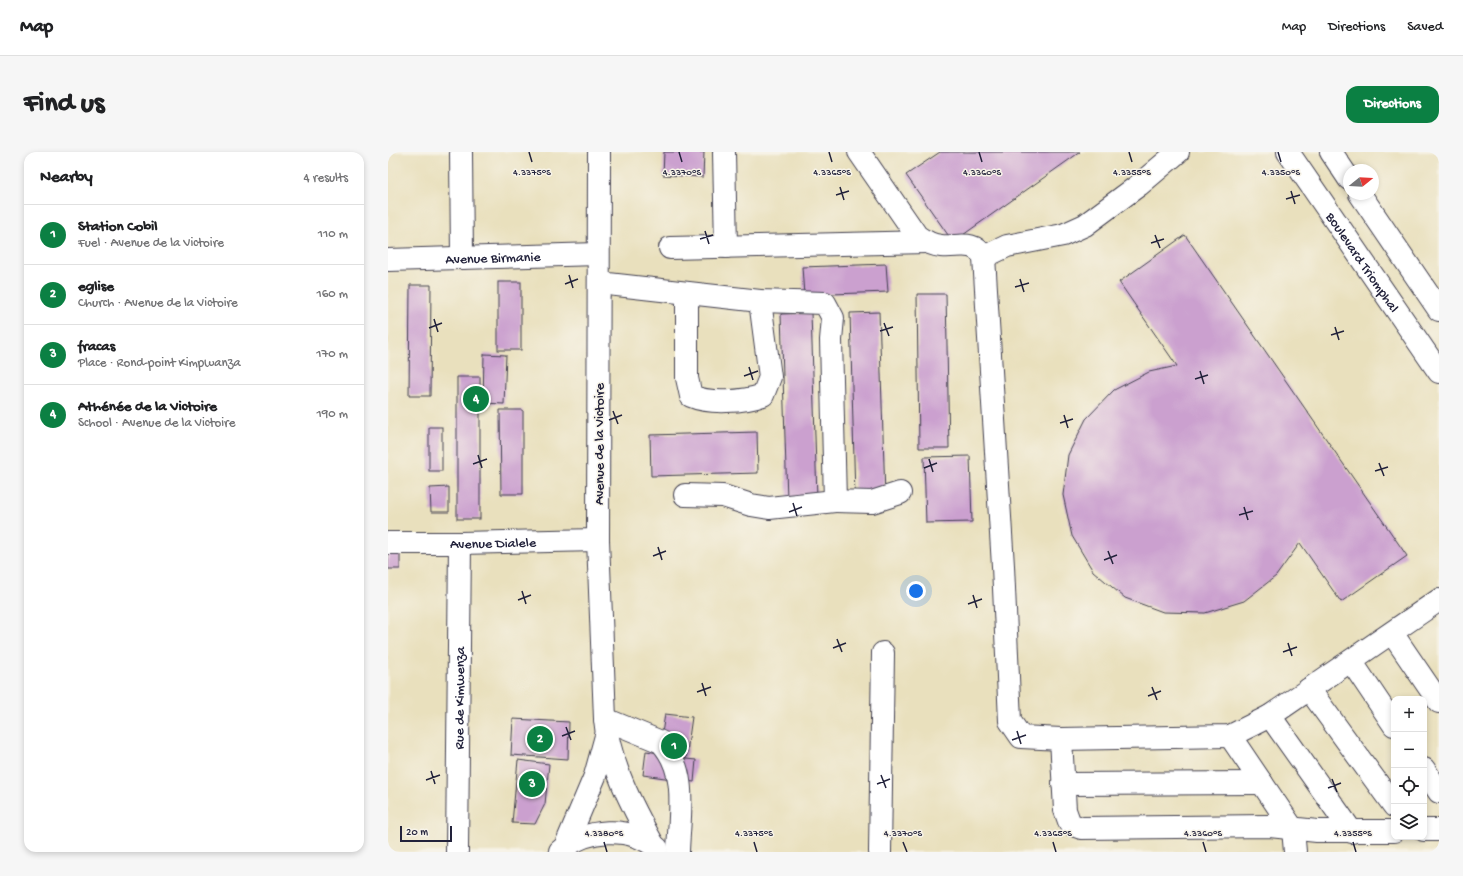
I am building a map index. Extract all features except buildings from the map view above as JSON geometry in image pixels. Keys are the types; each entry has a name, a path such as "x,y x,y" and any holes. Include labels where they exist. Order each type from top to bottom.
{"main road":[{"path":"461,152 462,258"},
{"name":"Avenue de la Victoire","path":"599,152 598,540 606,727"},
{"path":"724,152 726,247"},
{"path":"859,152 917,236 927,242 939,246 950,247 970,245 979,250 984,257 1010,721 1021,737 1061,739 1230,736 1270,716 1392,633 1436,609"},
{"path":"984,257 1007,246 1063,235 1085,225 1139,185 1178,152"},
{"name":"Boulevard Triomphal","path":"1288,152 1439,372"},
{"path":"1331,152 1343,170"},
{"path":"1364,200 1439,310"},
{"path":"670,248 927,242"},
{"name":"Avenue Birmanie","path":"388,260 598,254"},
{"path":"599,283 760,300 825,303 833,318 835,501"},
{"path":"687,293 687,378 691,396 701,401 750,400 763,395 770,377 760,300"},
{"path":"685,495 723,496 751,506 768,508 835,501 872,502 900,493"},
{"name":"Avenue Dialele","path":"388,543 598,540"},
{"name":"Rue de Kimwenza","path":"458,852 460,543"},
{"path":"1392,633 1439,702"},
{"path":"880,852 883,653"},
{"path":"1351,661 1391,721"},
{"path":"1309,689 1393,804"},
{"path":"1270,716 1352,832"},
{"path":"606,727 624,786 658,849"},
{"path":"562,849 590,790 606,727"},
{"path":"606,727 661,742 668,749 676,766 680,780 678,852"},
{"path":"1230,736 1293,829 1295,852"},
{"path":"1061,739 1065,810 1070,824 1081,828 1270,826 1293,829 1352,832 1391,831"},
{"path":"1427,774 1439,792"},
{"path":"1063,784 1262,783"},
{"path":"1427,830 1439,830"},
{"path":"562,849 582,838 600,833 613,833 637,837 658,849"}],"place":[{"name":"Athénée de la Victoire","path":"476,399"},
{"name":"eglise","path":"540,739"},
{"name":"Station Cobil","path":"674,746"},
{"name":"fracas","path":"532,784"}]}
